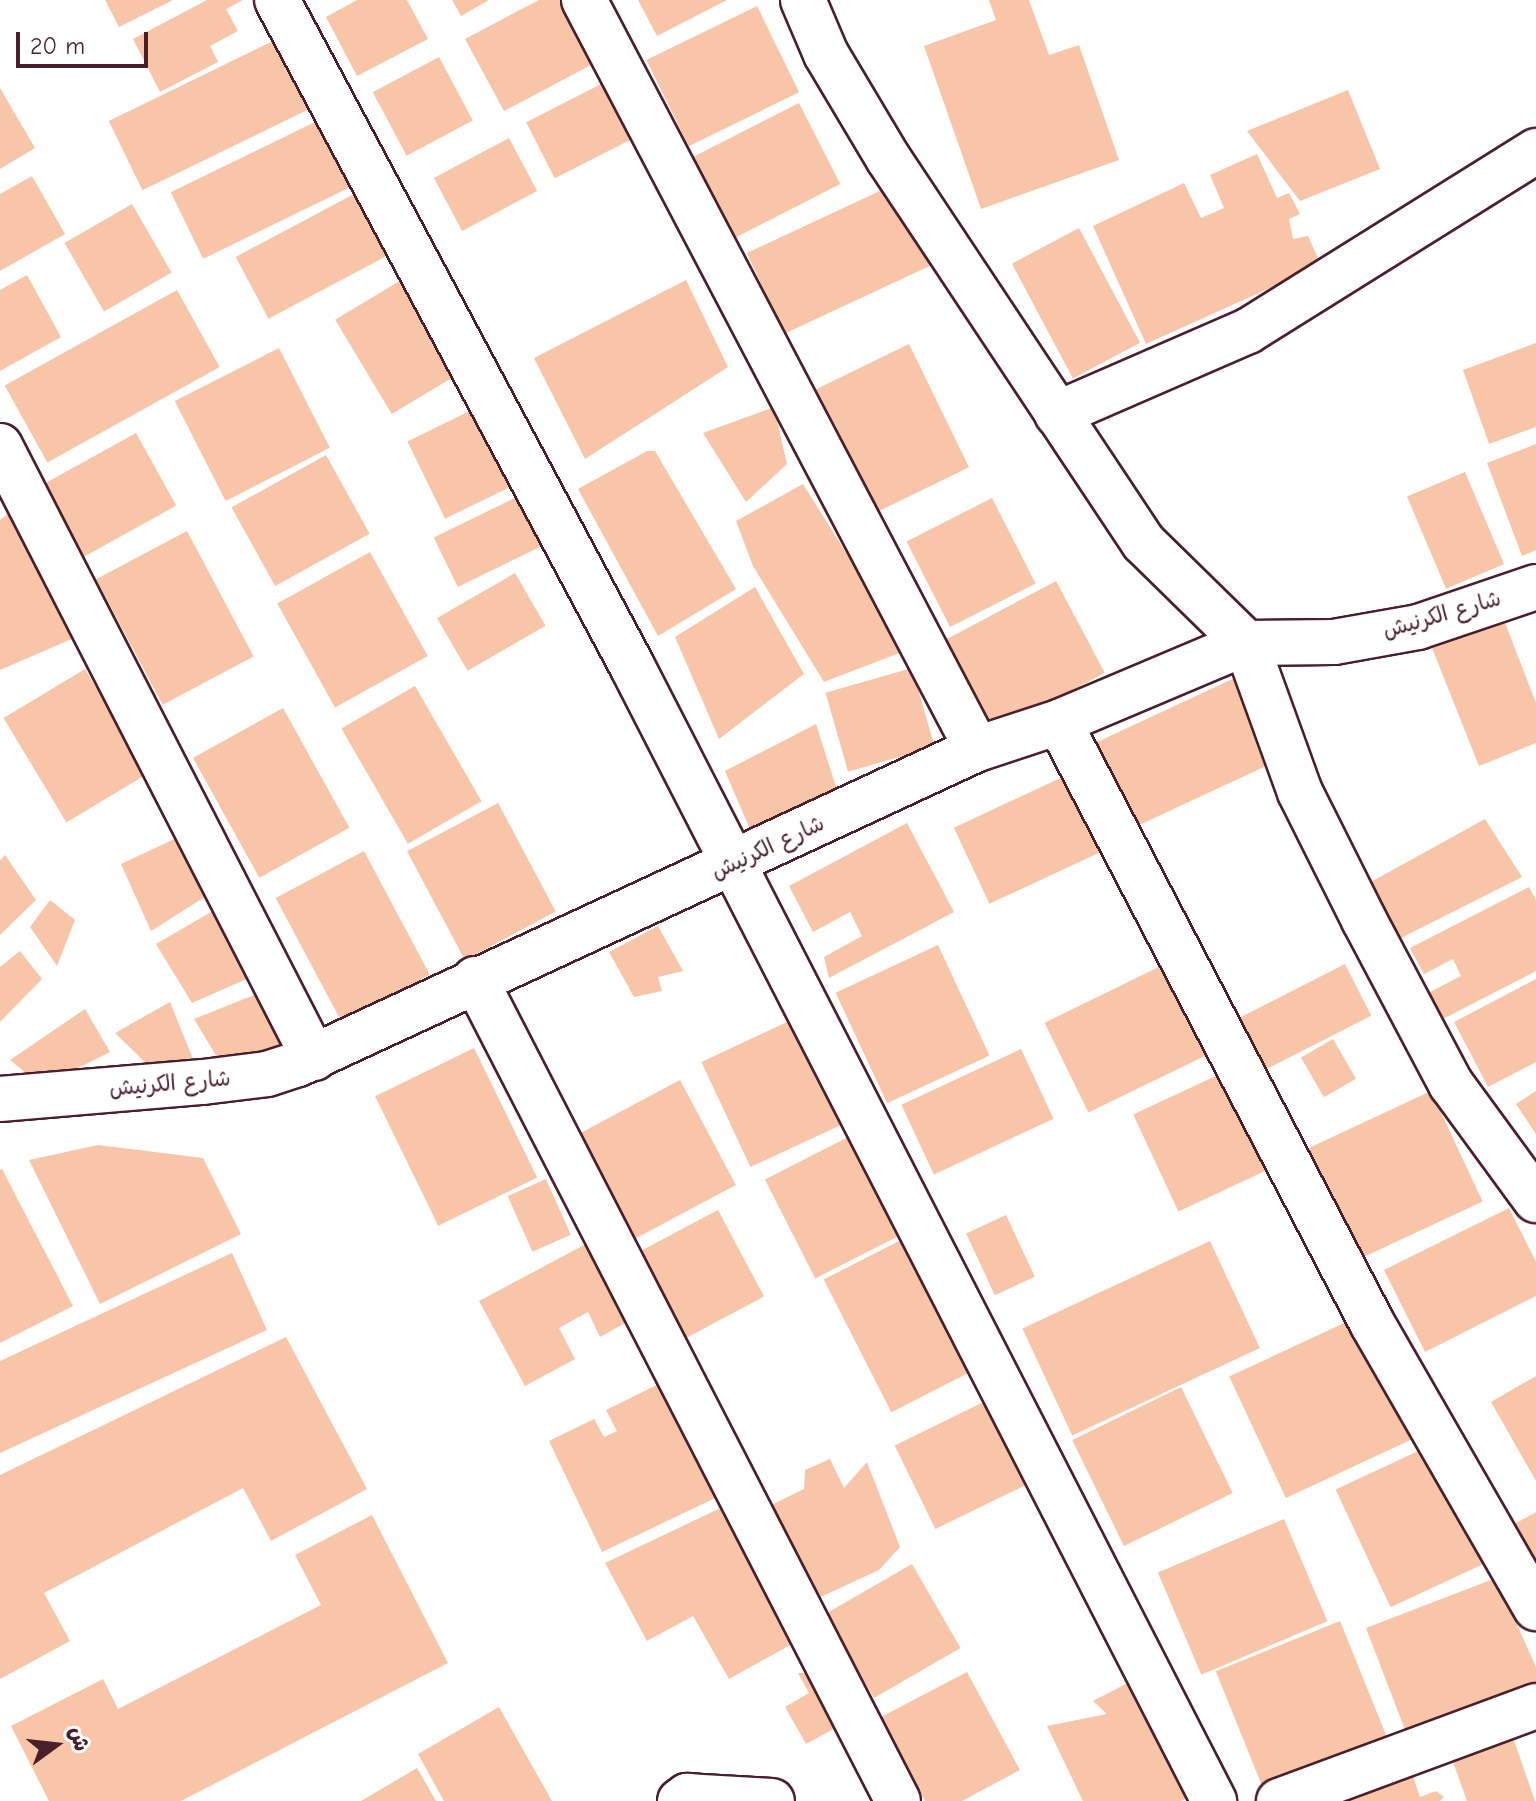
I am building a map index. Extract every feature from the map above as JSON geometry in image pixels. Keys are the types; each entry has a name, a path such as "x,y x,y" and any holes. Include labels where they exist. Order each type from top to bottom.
{"street":[{"path":"277,0 733,865 1214,1801"},
{"path":"584,0 977,749"},
{"path":"803,0 826,54 888,158 1144,543 1246,643 1300,792 1364,920 1451,1084 1536,1200"},
{"path":"1057,414 1248,331 1536,151"},
{"path":"0,446 314,1058"},
{"name":"شارع الكرنيش","path":"0,1099 267,1074 314,1058 475,979 733,865 977,749 1059,722 1246,643 1334,642 1418,627 1536,587"},
{"path":"1059,722 1372,1323 1536,1608"},
{"path":"475,979 898,1801"},
{"path":"1279,1801 1536,1706"},
{"path":"680,1801 687,1796 772,1801"}],"building":[{"path":"105,0 173,0 119,27"},
{"path":"207,0 243,0 226,9 238,31 210,46 218,62 160,92 133,39"},
{"path":"357,0 407,0 428,39 357,76 326,17"},
{"path":"452,0 489,0 461,16"},
{"path":"539,0 560,0 593,64 504,111 465,39"},
{"path":"638,0 727,0 657,36"},
{"path":"989,0 1029,0 1049,55 1079,45 1119,160 981,209 924,46 996,20"},
{"path":"757,6 799,92 689,146 646,60"},
{"path":"275,40 309,109 142,190 109,121"},
{"path":"439,57 473,121 407,156 373,92"},
{"path":"609,80 638,136 555,178 526,122"},
{"path":"0,88 35,148 0,169"},
{"path":"1348,90 1380,169 1300,201 1247,131"},
{"path":"799,103 840,184 733,239 692,157"},
{"path":"319,120 351,187 203,259 171,192"},
{"path":"509,138 537,191 462,231 434,178"},
{"path":"1257,154 1277,198 1289,193 1300,214 1289,219 1293,239 1308,236 1321,265 1146,344 1093,226 1184,183 1201,218 1224,208 1210,175"},
{"path":"32,176 65,234 0,271 0,194"},
{"path":"899,182 937,263 784,334 747,253"},
{"path":"354,194 387,256 269,319 236,257"},
{"path":"132,204 172,272 104,311 64,243"},
{"path":"1079,228 1140,343 1073,378 1012,264"},
{"path":"27,275 61,337 0,371 0,290"},
{"path":"408,276 465,370 392,414 335,320"},
{"path":"686,280 728,367 585,459 534,358"},
{"path":"177,290 220,367 47,462 5,386"},
{"path":"1536,343 1536,427 1489,444 1463,370"},
{"path":"909,344 969,467 875,513 815,390"},
{"path":"279,348 330,448 226,501 175,401"},
{"path":"482,405 520,482 445,519 407,441"},
{"path":"774,407 787,464 746,502 703,433"},
{"path":"136,433 176,506 80,559 40,486"},
{"path":"1536,444 1536,550 1522,556 1487,463"},
{"path":"647,451 655,451 736,589 658,636 578,489"},
{"path":"326,455 370,534 275,586 232,507"},
{"path":"1465,472 1504,564 1446,589 1407,497"},
{"path":"803,484 907,650 824,682 753,566 736,521"},
{"path":"529,491 553,540 458,587 434,537"},
{"path":"992,498 1036,584 950,627 906,542"},
{"path":"13,510 74,638 0,670 0,520"},
{"path":"187,531 254,656 163,705 96,579"},
{"path":"370,552 428,656 335,707 277,603"},
{"path":"515,573 546,626 468,671 437,618"},
{"path":"1056,581 1105,673 990,734 941,642"},
{"path":"755,587 804,674 719,739 675,637"},
{"path":"1504,620 1536,703 1536,743 1479,766 1432,648"},
{"path":"912,668 935,747 848,772 825,693"},
{"path":"85,669 148,774 66,823 4,718"},
{"path":"1241,675 1280,759 1132,829 1092,744"},
{"path":"415,686 482,801 408,844 341,728"},
{"path":"283,708 349,828 259,878 193,758"},
{"path":"816,724 838,793 752,834 725,771"},
{"path":"1069,774 1104,850 989,904 954,828"},
{"path":"498,803 556,912 465,960 407,851"},
{"path":"1485,819 1522,877 1393,942 1369,883"},
{"path":"907,823 954,912 829,978 824,957 862,936 850,912 813,932 789,886"},
{"path":"185,834 211,893 151,931 121,864"},
{"path":"364,851 430,975 341,1022 276,898"},
{"path":"5,855 36,900 0,935 0,860"},
{"path":"1529,887 1536,900 1536,971 1441,1020 1428,993 1461,976 1453,959 1424,974 1410,948"},
{"path":"50,900 75,920 57,966 30,927"},
{"path":"218,908 251,977 192,1003 156,944"},
{"path":"658,926 683,971 658,977 662,991 634,997 609,952"},
{"path":"938,945 990,1056 887,1103 836,993"},
{"path":"20,951 42,979 0,1022 0,967"},
{"path":"1165,964 1209,1054 1088,1113 1045,1023"},
{"path":"1345,964 1371,1016 1258,1073 1232,1022"},
{"path":"1536,979 1536,1062 1488,1087 1454,1022"},
{"path":"259,993 288,1043 220,1062 194,1019"},
{"path":"170,1002 195,1064 151,1068 115,1033"},
{"path":"85,1009 110,1052 42,1086 10,1060"},
{"path":"802,1015 851,1120 750,1167 701,1062"},
{"path":"1333,1039 1356,1079 1324,1097 1301,1058"},
{"path":"474,1048 537,1177 438,1226 375,1096"},
{"path":"1021,1049 1054,1119 934,1175 901,1105"},
{"path":"1222,1073 1267,1170 1178,1211 1133,1114"},
{"path":"680,1080 736,1185 625,1244 569,1139"},
{"path":"1431,1091 1483,1202 1359,1259 1308,1148"},
{"path":"1536,1091 1536,1134 1516,1104"},
{"path":"862,1130 912,1229 815,1278 765,1179"},
{"path":"98,1145 203,1158 241,1234 100,1304 29,1160"},
{"path":"0,1170 73,1306 0,1343"},
{"path":"546,1179 571,1235 532,1252 508,1196"},
{"path":"1509,1208 1536,1262 1536,1296 1425,1352 1384,1270"},
{"path":"718,1210 764,1297 680,1341 634,1255"},
{"path":"1006,1215 1035,1277 995,1295 966,1234"},
{"path":"903,1239 971,1372 891,1412 824,1279"},
{"path":"1210,1241 1260,1348 1072,1435 1022,1328"},
{"path":"586,1244 627,1322 600,1337 588,1312 559,1328 575,1359 525,1386 479,1301"},
{"path":"232,1253 267,1330 0,1453 0,1361"},
{"path":"1357,1317 1414,1438 1286,1498 1229,1377"},
{"path":"286,1337 367,1489 271,1541 243,1488 44,1593 70,1641 0,1679 0,1475"},
{"path":"675,1376 730,1491 602,1552 549,1441 594,1419 604,1437 617,1431 606,1410"},
{"path":"1536,1376 1536,1481 1491,1402"},
{"path":"1181,1387 1233,1493 1124,1546 1072,1440"},
{"path":"998,1395 1039,1479 935,1529 895,1445"},
{"path":"1429,1446 1484,1564 1391,1607 1336,1490"},
{"path":"830,1459 844,1488 867,1462 900,1547 879,1570 812,1601 767,1507 804,1489 805,1470"},
{"path":"733,1502 801,1639 729,1679 693,1616 647,1641 605,1563"},
{"path":"1536,1512 1536,1576 1509,1527"},
{"path":"372,1515 448,1663 181,1801 49,1801 11,1726 103,1679 118,1709 321,1605 295,1555"},
{"path":"1284,1519 1327,1621 1201,1675 1158,1573"},
{"path":"912,1564 961,1648 874,1698 825,1614"},
{"path":"1496,1578 1536,1667 1536,1701 1412,1748 1366,1628"},
{"path":"1340,1621 1391,1748 1267,1798 1216,1671"},
{"path":"967,1672 1020,1770 962,1801 925,1801 881,1717"},
{"path":"798,1673 810,1673 839,1726 806,1744 785,1707 809,1693"},
{"path":"1141,1676 1197,1793 1181,1801 1083,1801 1047,1726 1107,1714 1093,1701"},
{"path":"499,1707 552,1801 444,1801 418,1754"},
{"path":"1509,1726 1535,1801 1467,1801 1448,1748"},
{"path":"1407,1759 1420,1797 1436,1791 1444,1797 1440,1801 1328,1801"},
{"path":"417,1768 436,1801 361,1801"}]}
